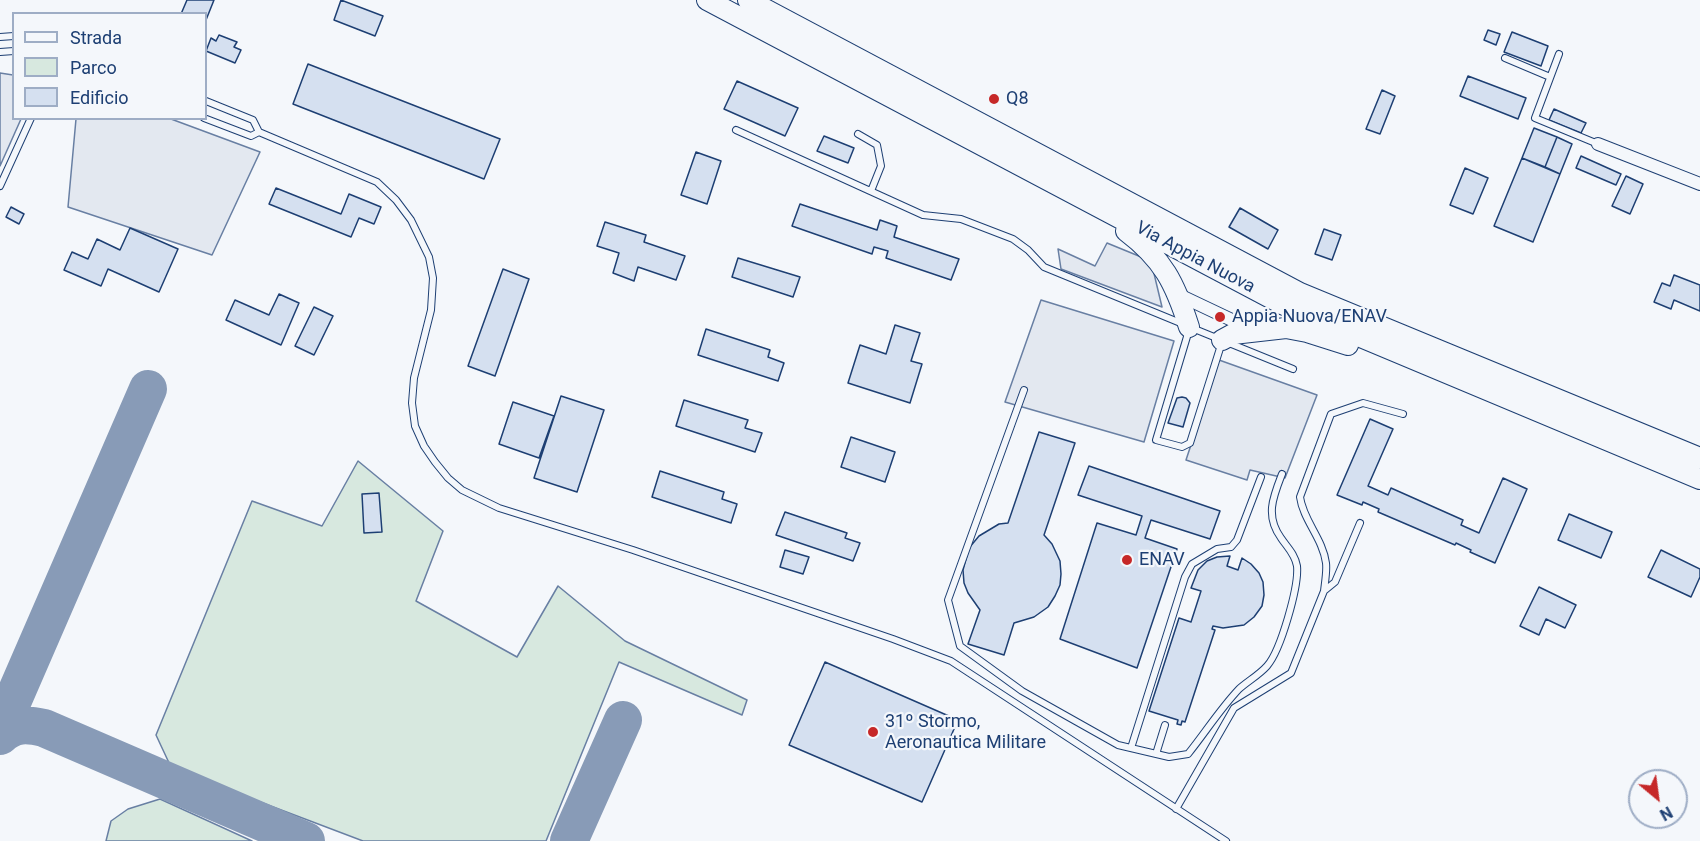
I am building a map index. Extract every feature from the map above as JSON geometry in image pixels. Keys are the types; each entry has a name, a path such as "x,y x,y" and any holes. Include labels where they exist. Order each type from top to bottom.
{"main road":[{"name":"Via Appia Nuova","path":"707,0 1282,304 1700,479"},
{"name":"Via Appia Nuova","path":"748,0 1300,293 1700,458"},
{"path":"1077,196 1145,246 1163,266 1177,294 1189,327"},
{"path":"1222,340 1233,334 1295,329 1432,368"}],"street":[{"path":"1598,144 1700,184"},
{"path":"1177,294 1257,332"}],"lane":[{"path":"1559,54 1535,118 1598,144"},
{"path":"1505,58 1550,77"},
{"path":"207,101 254,120 259,132 376,182 396,200 411,220 429,257 433,278 431,310 414,378 412,403 415,426 424,446 435,462 462,489 500,508 644,554 951,661 1227,841"},
{"path":"207,119 251,136 259,132"},
{"path":"0,186 30,120"},
{"path":"736,130 923,215 962,219 1013,239 1028,250 1044,267 1293,369"},
{"path":"858,134 877,145 881,166 871,191"},
{"path":"1189,327 1180,365 1156,440 1182,447 1190,443 1222,340"},
{"path":"1024,390 948,600 960,646 1022,691 1118,745 1169,757 1188,754 1239,689 1267,666 1275,655 1297,582 1297,564 1274,525 1271,514 1274,495 1282,474"},
{"path":"1176,809 1234,708 1291,673 1324,591 1326,563 1317,535 1301,506 1300,497 1331,414 1363,402 1403,414"},
{"path":"1131,748 1185,578 1192,564 1216,549 1231,547 1237,540 1261,477"},
{"path":"1324,591 1335,582 1360,523"},
{"path":"1156,754 1165,725"}],"green space":[{"path":"358,461 443,531 416,601 517,657 558,586 625,641 747,700 742,715 619,662 546,841 363,841 202,780 170,765 156,735 252,501 322,526"},
{"path":"160,799 252,841 106,841 111,821 128,809"}],"shaded area":[{"path":"0,73 12,75 12,120 21,120 0,166"},
{"path":"76,120 174,120 260,152 212,255 68,207"},
{"path":"1107,243 1151,261 1162,307 1061,269 1058,249 1095,266"},
{"path":"1041,300 1174,341 1144,442 1005,402"},
{"path":"1219,360 1317,395 1285,478 1250,470 1247,480 1186,460"}],"building":[{"path":"187,0 214,0 207,18 207,12 182,12"},
{"path":"341,0 383,16 375,36 334,20"},
{"path":"1488,30 1500,34 1496,45 1484,40"},
{"path":"1512,32 1548,46 1541,66 1504,52"},
{"path":"219,35 237,42 234,47 241,50 235,63 207,51 211,38 216,41"},
{"path":"308,64 500,139 484,179 293,104"},
{"path":"1468,76 1526,98 1518,119 1460,96"},
{"path":"737,81 798,108 785,136 724,109"},
{"path":"1382,90 1395,96 1380,134 1366,129"},
{"path":"1554,109 1586,123 1581,133 1549,120"},
{"path":"1534,128 1557,137 1545,167 1522,158"},
{"path":"824,136 854,148 848,163 817,151"},
{"path":"1557,137 1572,144 1560,174 1545,167"},
{"path":"696,152 721,161 707,204 681,195"},
{"path":"1581,156 1621,174 1616,185 1576,168"},
{"path":"1522,158 1560,174 1533,242 1494,226"},
{"path":"1465,168 1488,178 1473,214 1450,205"},
{"path":"1626,176 1643,184 1630,214 1612,206"},
{"path":"276,188 341,214 349,194 381,207 374,224 359,218 351,237 269,204"},
{"path":"800,204 877,230 880,220 897,226 894,237 959,259 951,280 886,258 888,251 874,247 872,254 792,226"},
{"path":"11,207 24,214 19,224 6,217"},
{"path":"1240,208 1278,230 1268,249 1229,227"},
{"path":"605,222 646,235 644,242 685,256 676,280 638,267 634,281 613,273 619,253 597,246"},
{"path":"130,228 178,249 159,292 108,269 101,286 64,270 72,252 88,259 97,239 120,250"},
{"path":"1324,229 1341,235 1332,260 1315,254"},
{"path":"738,258 800,277 793,297 732,277"},
{"path":"503,269 529,279 495,376 468,366"},
{"path":"1674,275 1700,285 1700,311 1674,300 1671,309 1654,302 1662,283 1670,286"},
{"path":"279,294 299,303 281,345 226,320 235,300 269,315"},
{"path":"314,307 333,316 314,355 295,346"},
{"path":"895,325 920,333 911,361 922,364 910,403 848,383 860,345 886,354"},
{"path":"706,329 770,350 768,357 784,363 778,381 698,355"},
{"path":"561,396 604,410 577,492 534,478"},
{"path":"1182,397 1190,403 1183,427 1168,423 1177,398"},
{"path":"684,400 748,420 745,428 762,433 755,452 676,426"},
{"path":"513,402 554,416 539,458 499,444"},
{"path":"1370,419 1393,429 1368,486 1388,495 1391,488 1463,520 1461,525 1479,533 1503,478 1527,489 1495,563 1456,543 1455,545 1378,512 1379,509 1363,502 1362,505 1337,495"},
{"path":"1039,432 1075,443 1044,535 1052,544 1060,561 1060,585 1048,607 1034,617 1014,623 1004,655 968,644 980,610 968,593 963,570 969,548 979,536 999,524 1008,523"},
{"path":"851,437 895,452 885,482 841,467"},
{"path":"1089,466 1220,511 1210,539 1151,520 1145,538 1177,549 1137,668 1060,639 1097,523 1136,535 1142,516 1078,495"},
{"path":"660,471 724,492 722,499 737,504 731,523 652,497"},
{"path":"379,493 382,532 364,533 362,494"},
{"path":"785,512 847,533 845,538 860,543 853,561 776,535"},
{"path":"1569,514 1612,532 1601,558 1558,540"},
{"path":"785,550 809,557 803,574 780,567"},
{"path":"1661,550 1700,569 1700,577 1691,597 1648,577"},
{"path":"1230,556 1227,566 1238,570 1242,558 1259,573 1263,582 1262,606 1244,625 1223,628 1213,626 1212,629 1215,630 1185,722 1182,721 1181,725 1177,724 1178,720 1149,711 1179,618 1191,622 1201,591 1191,588 1198,570 1207,561"},
{"path":"1539,587 1576,605 1565,628 1546,619 1539,635 1520,626"},
{"name":"31º Stormo, Aeronautica Militare","path":"825,662 958,720 922,802 789,745"}],"taxiway":[{"path":"0,730 148,389"},
{"path":"569,841 623,720"},
{"path":"0,736 10,729 21,726 44,728 306,841"}],"place":[{"name":"Q8","path":"994,99"},
{"name":"Appia Nuova/ENAV","path":"1220,317"},
{"name":"ENAV","path":"1127,560"},
{"name":"31º Stormo, Aeronautica Militare","path":"873,732"}]}
